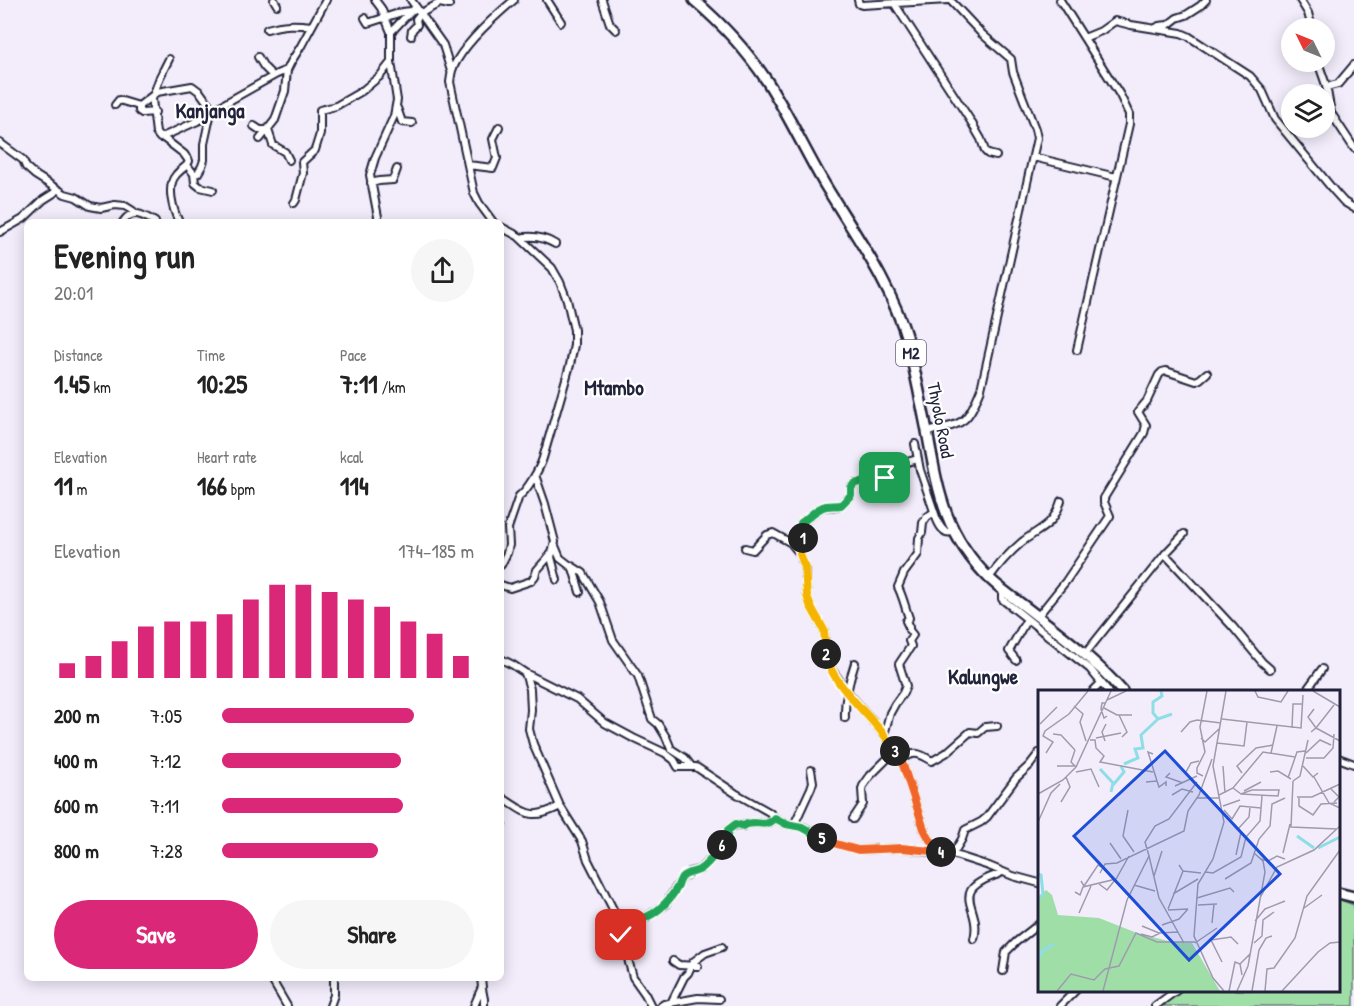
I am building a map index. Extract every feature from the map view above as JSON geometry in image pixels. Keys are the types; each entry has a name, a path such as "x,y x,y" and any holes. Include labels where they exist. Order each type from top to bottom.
{"highway":[{"name":"Thyolo Road","path":"694,0 740,45 765,78 878,270 903,325 939,495 954,531 972,559 989,578 1085,654 1121,690"},
{"path":"1339,893 1354,897"}],"street":[{"path":"260,139 275,120 283,98 287,70 326,0"},
{"path":"375,0 391,32 391,62 397,100 394,116 371,168 371,183 378,219"},
{"path":"411,0 416,11 443,45 451,71"},
{"path":"491,219 475,196 450,82 451,71 470,43 514,0"},
{"path":"548,0 561,22"},
{"path":"602,0 610,24 616,30"},
{"path":"858,0 859,4 862,4 949,0 982,34 1011,59 1013,72 1037,134 981,389 970,414 963,422 927,432"},
{"path":"1060,0 1120,95 1129,114 1129,124 1077,350"},
{"path":"1155,29 1186,15 1206,0"},
{"path":"1300,0 1309,18"},
{"path":"365,18 368,23 440,3 449,5"},
{"path":"894,3 970,120 985,151 996,156"},
{"path":"391,32 416,11"},
{"path":"411,36 412,30 417,26 416,11"},
{"path":"1084,38 1101,31 1115,21 1181,33 1195,39 1250,76 1262,90 1275,119 1335,192 1344,202 1354,208"},
{"path":"267,29 283,24 312,26"},
{"path":"258,57 273,76"},
{"path":"169,58 152,99 156,134 189,160 187,165 174,176 171,186 173,209 178,219"},
{"path":"294,203 303,173 302,162 315,150 320,134 320,110 336,106 362,91 380,76 391,62"},
{"path":"1335,85 1354,65"},
{"path":"162,137 202,119 212,111 287,70"},
{"path":"139,106 161,91 192,86 200,92 212,111 204,144 204,160 198,173 194,174"},
{"path":"115,105 119,100 139,106"},
{"path":"139,106 139,111 142,113 155,112"},
{"path":"396,108 402,122 412,123"},
{"path":"1335,119 1354,148"},
{"path":"254,126 260,130 268,130"},
{"path":"468,165 493,168 497,158 494,139 500,127"},
{"path":"268,130 273,145 285,152 289,160"},
{"path":"0,142 23,160 26,167 35,175 65,194 76,197 90,206 101,208 115,205 125,206 134,214"},
{"path":"1033,157 1116,177"},
{"path":"187,165 194,174 195,183 200,187 213,190"},
{"path":"371,183 393,180 397,169"},
{"path":"0,232 23,219 57,189"},
{"path":"125,219 130,214 144,215 150,219"},
{"path":"504,230 520,238 557,274 567,300 574,330 570,365 543,458 524,493 519,496 508,528 509,545 504,559"},
{"path":"520,238 541,237 555,244"},
{"path":"1038,616 1066,581 1110,516 1104,498 1144,433 1146,425 1138,412 1147,401 1159,375 1166,371 1196,381 1207,373"},
{"path":"915,444 934,512 943,530 948,533 954,531"},
{"path":"800,554 803,539 801,523 815,511 825,506 841,505 851,495 851,488 854,484 874,478 885,478 889,470 899,469 906,462 918,459"},
{"path":"535,475 560,558 583,573 600,602 612,640 638,676 652,719 658,724 671,749 685,758 692,767"},
{"path":"989,578 1006,556 1041,531 1057,513 1061,501"},
{"path":"885,735 890,713 906,686 899,664 911,646 909,641 913,635 906,621 909,618 898,587 904,573 918,554 922,523 934,512"},
{"path":"745,548 753,550 767,535 773,533 791,543 800,554 805,568 809,602 824,630 828,664 848,693 885,735 900,760 924,829 930,840 949,853"},
{"path":"1085,654 1165,554 1184,534"},
{"path":"504,586 510,588 531,581 555,546"},
{"path":"552,553 556,580"},
{"path":"1165,554 1270,669"},
{"path":"570,565 580,592"},
{"path":"1004,592 1002,599 1090,669 1107,690"},
{"path":"1016,660 1009,651 1027,619"},
{"path":"504,661 577,699 602,720 664,753 674,760 678,767 699,769 735,794 786,824 802,827 833,843 858,850 902,848 949,853 1038,883"},
{"path":"845,718 844,705 855,663"},
{"path":"1307,690 1322,669"},
{"path":"525,673 531,696 530,736 560,806 582,842 588,860 619,921 621,942 633,977 651,1006"},
{"path":"1094,690 1101,683"},
{"path":"900,760 911,753 921,754 932,761 946,753 970,732 978,733 984,727 997,726"},
{"path":"853,819 863,804 863,786 895,751"},
{"path":"949,853 962,839 965,830 987,817 1016,778 1038,754"},
{"path":"1339,758 1354,764"},
{"path":"794,825 810,792 813,782 811,770"},
{"path":"504,798 526,813 532,814 547,812 560,806"},
{"path":"619,921 636,921 645,918 665,905 681,878 690,872 699,870 710,860 723,843 728,830 736,824 743,826 749,822 767,824 775,818"},
{"path":"974,939 976,933 969,901 970,894 977,884 1001,872"},
{"path":"1003,971 1006,952 1038,925"},
{"path":"671,1003 684,977 694,965 705,953 722,947"},
{"path":"673,961 679,965 694,965"},
{"path":"330,1006 334,995 334,981"},
{"path":"481,981 484,1006"},
{"path":"273,982 286,1006"},
{"path":"474,1006 482,987"},
{"path":"1060,1006 1075,991"},
{"path":"1155,1006 1176,991"},
{"path":"661,1006 698,998 719,999"}],"green space":[{"path":"1339,899 1354,905 1354,1006 1163,1006 1180,991 1339,991"}],"district":[{"name":"Kanjanga","path":"210,110"},
{"name":"Mtambo","path":"614,387"},
{"name":"Kalungwe","path":"983,676"}],"route":[{"path":"621,935 619,921 636,921 645,918 665,905 681,878 690,872 699,870 710,860 723,843 728,830 736,824 743,826 749,822 767,824 775,818 786,824 802,827 833,843 858,850 902,848 946,852 930,840 924,829 903,765 885,735 846,690 828,664 824,630 807,596 805,568 800,554 803,539 801,523 825,506 841,505 851,495 851,488 854,484 874,478 885,478"}]}
